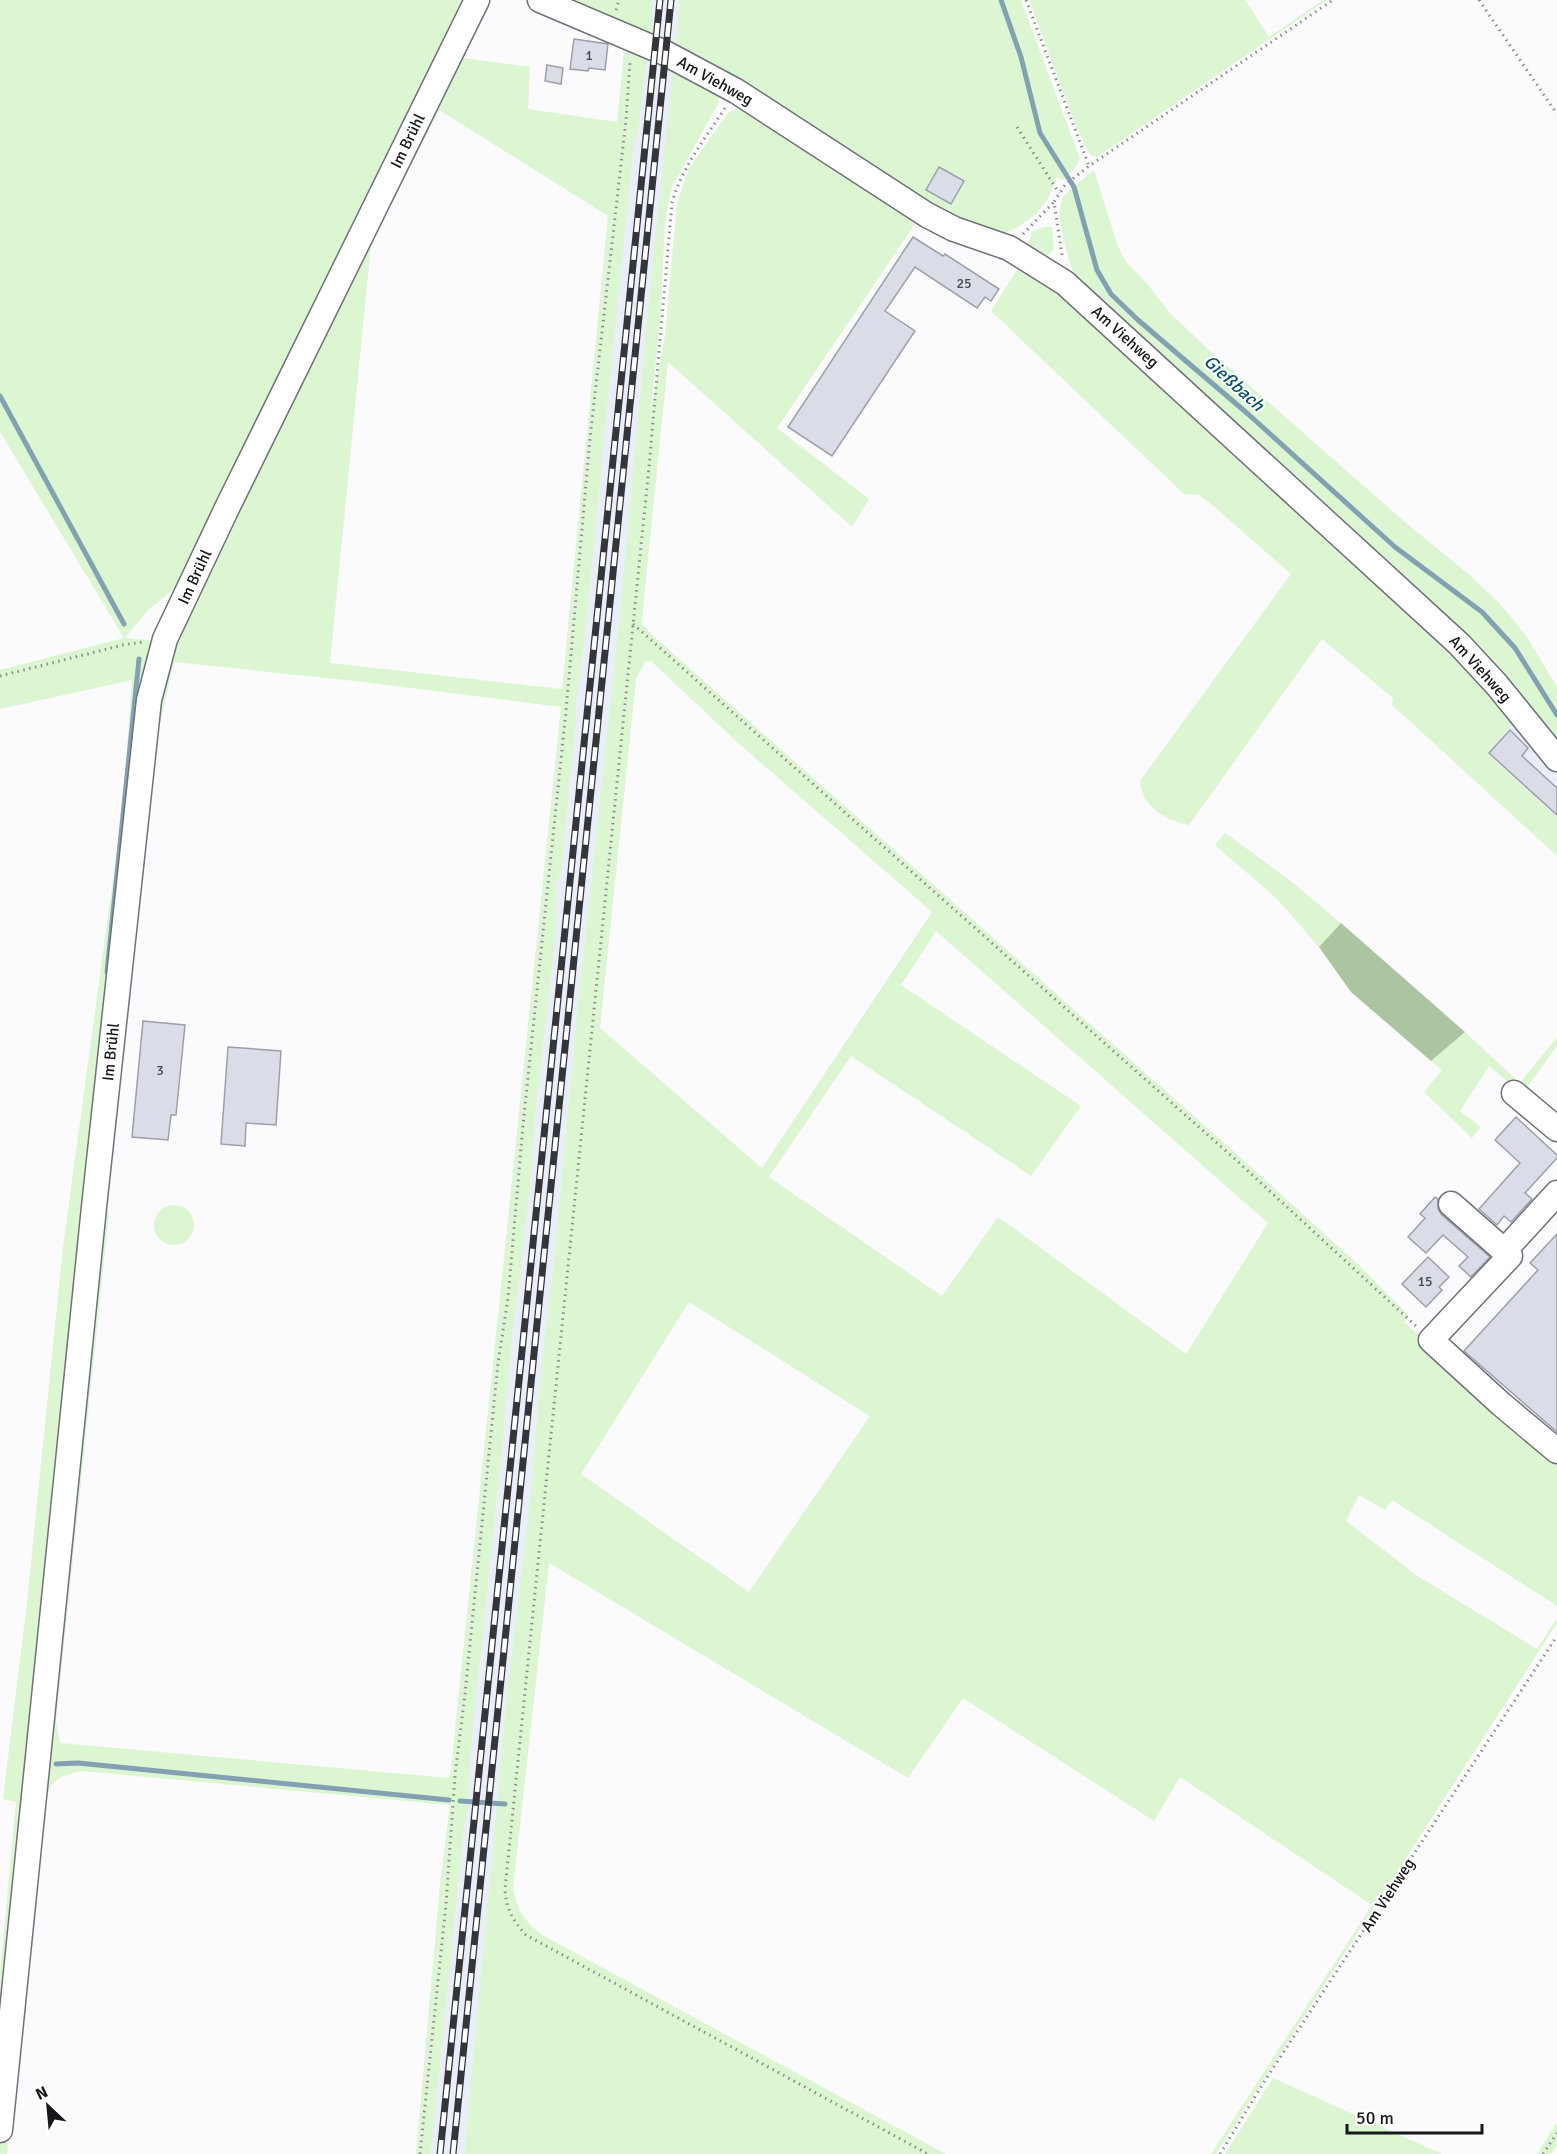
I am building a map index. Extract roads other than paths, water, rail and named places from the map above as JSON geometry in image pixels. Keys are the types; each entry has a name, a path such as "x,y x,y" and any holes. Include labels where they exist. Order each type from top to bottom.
{"street":[{"name":"Im Brühl","path":"0,2130 94,1208 149,700 165,639 477,0"},
{"name":"Am Viehweg","path":"540,0 665,53 736,91 927,215 954,229 1010,248 1065,283 1459,644 1497,685 1557,759"},
{"path":"1514,1093 1557,1129"},
{"path":"1504,1251 1557,1194"},
{"path":"1451,1204 1510,1256 1431,1340 1557,1451"}],"waterway":[{"name":"Gießbach","path":"1001,0 1021,57 1040,133 1074,187 1097,270 1111,294 1395,547 1482,612 1515,648 1557,715"},
{"path":"0,396 124,624"},
{"path":"107,972 139,659"},
{"path":"56,1764 78,1763 449,1800"},
{"path":"460,1801 505,1804"}],"railway":[{"path":"440,2154 660,0"},
{"path":"453,2154 671,0"}]}
